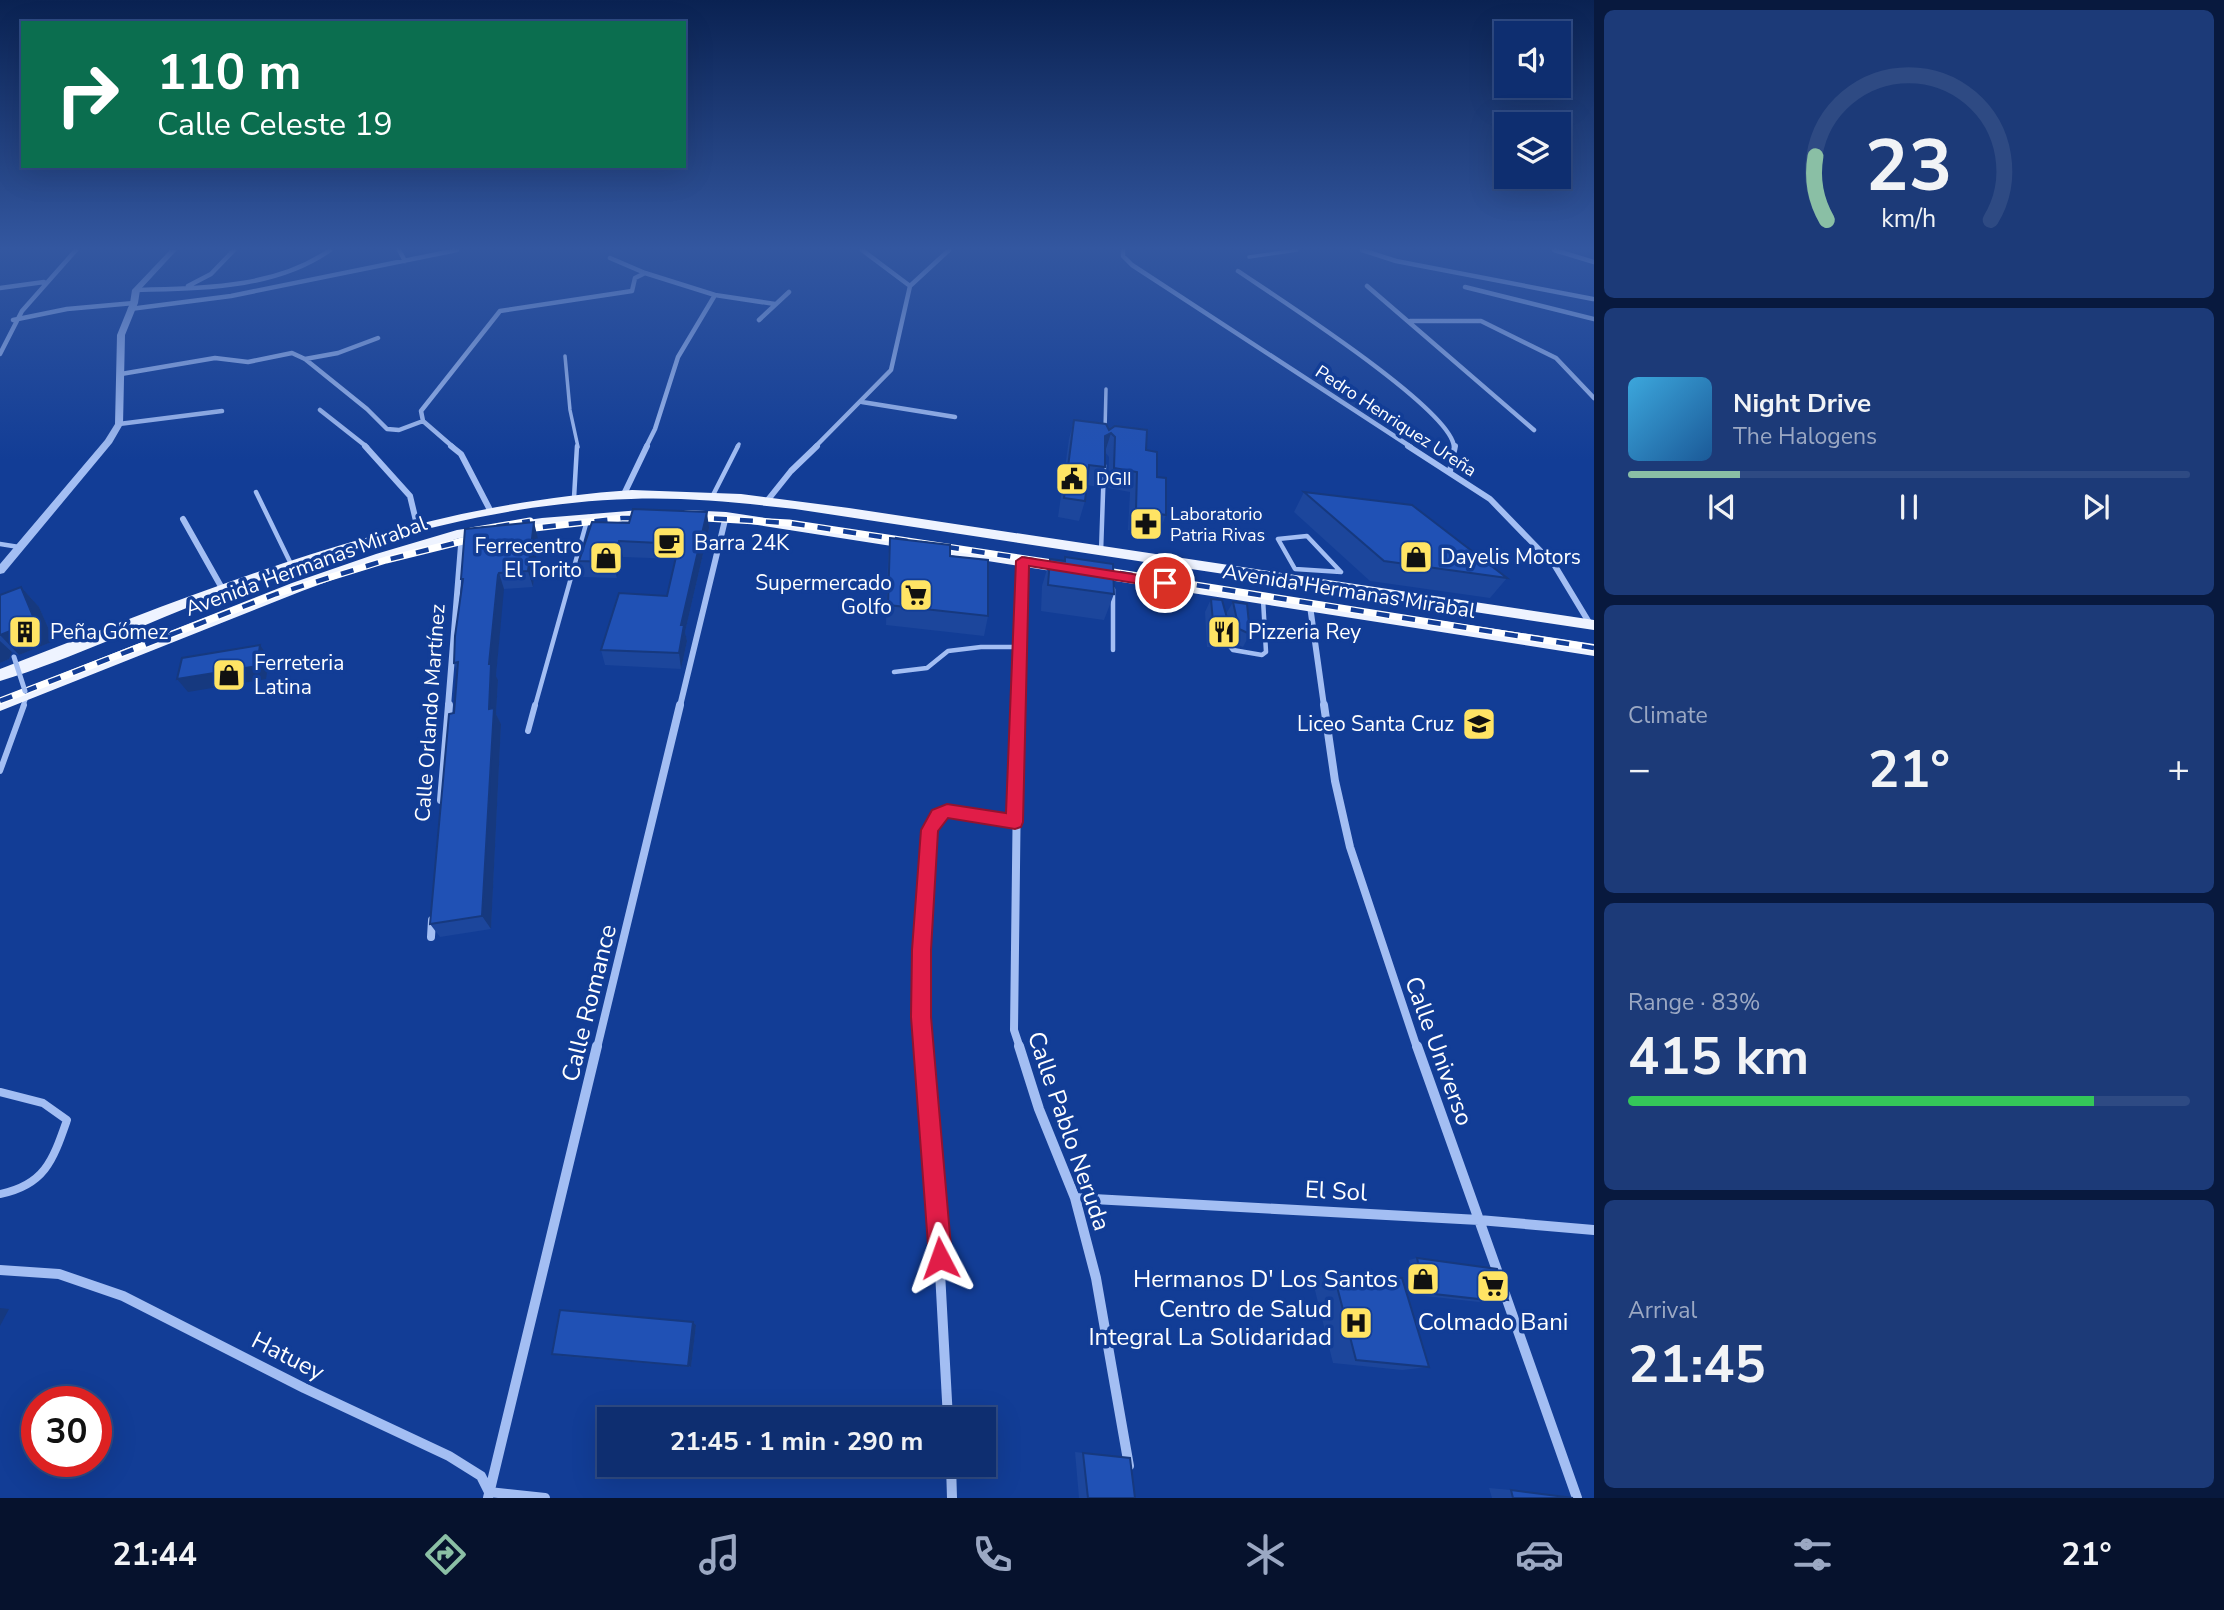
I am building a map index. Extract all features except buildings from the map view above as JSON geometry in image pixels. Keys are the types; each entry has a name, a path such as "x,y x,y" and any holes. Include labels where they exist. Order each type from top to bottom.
{"main road":[{"name":"Avenida Hermanas Mirabal","path":"0,675 291,564 417,525 490,510 624,494 767,501 1101,552 1310,577 1592,625"},
{"name":"Avenida Hermanas Mirabal","path":"0,705 341,570 462,533 588,517 653,513 726,516 1113,575 1217,598 1263,598 1594,650"}],"street":[{"path":"0,354 13,320"},
{"path":"0,571 109,441 119,424 121,335 127,320"},
{"path":"490,510 461,454 423,421 421,411 493,320"},
{"path":"624,494 655,429 678,357 700,320"},
{"path":"767,501 791,471 891,370 902,320"},
{"name":"Pedro Henriquez Ureña","path":"1213,320 1490,499 1555,566 1592,625"},
{"path":"1308,320 1399,383 1450,433 1455,444 1450,471"},
{"path":"1410,321 1481,321 1556,358 1594,398"},
{"path":"1410,321 1534,430"},
{"path":"305,359 338,354 378,338"},
{"path":"121,374 215,358 248,362 292,353 305,359 368,409 387,429 399,430 423,421"},
{"path":"862,402 955,417"},
{"path":"320,410 369,449 410,496 417,525"},
{"path":"119,424 222,411"},
{"name":"Calle Romance","path":"489,1495 726,516"},
{"path":"183,519 223,590"},
{"name":"Calle Orlando Martínez","path":"440,812 462,533"},
{"name":"Calle Pablo Neruda","path":"1022,561 1015,822 1014,1030 1039,1109 1075,1198 1096,1278 1130,1472"},
{"name":"Calle Universo","path":"1310,606 1335,781 1350,847 1391,975 1577,1498"},
{"path":"14,657 26,693"},
{"path":"947,1407 934,1161 921,1017 929,834 938,815 947,811 1015,822"},
{"path":"431,937 433,909"},
{"name":"El Sol","path":"1075,1198 1479,1220 1594,1230"},
{"name":"Hatuey","path":"0,1270 59,1274 123,1296 304,1388 449,1456 481,1476 489,1495"},
{"path":"951,1477 952,1498"},
{"path":"489,1495 545,1498"}],"lane":[{"path":"565,356 570,410 579,453 574,498"},
{"path":"1104,444 1106,389"},
{"path":"712,497 739,444"},
{"path":"1101,552 1104,457"},
{"path":"256,492 291,564"},
{"path":"528,732 588,517"},
{"path":"1307,536 1341,572 1310,577 1295,569 1278,538 1307,536"},
{"path":"0,544 19,547"},
{"path":"1113,575 1113,650"},
{"path":"1222,629 1224,642 1233,650 1262,654 1267,648 1263,598"},
{"path":"894,671 927,668 948,652 981,647 1020,647"},
{"path":"0,771 26,693"},
{"path":"0,1092 43,1103 67,1120 51,1165 20,1192 0,1194"}],"railway":[{"path":"688,517 789,523 1066,565"},
{"path":"517,530 622,518 649,518"},
{"path":"471,531 530,521"},
{"path":"0,701 276,594 386,560 483,536"},
{"path":"1094,569 1594,648"}],"place":[{"name":"DGII","path":"1072,479"},
{"name":"Laboratorio Patria Rivas","path":"1146,524"},
{"name":"Barra 24K","path":"669,543"},
{"name":"Dayelis Motors","path":"1416,557"},
{"name":"Ferrecentro El Torito","path":"606,558"},
{"name":"Supermercado Golfo","path":"916,595"},
{"name":"Peña Gómez","path":"25,632"},
{"name":"Pizzeria Rey","path":"1224,632"},
{"name":"Ferreteria Latina","path":"229,675"},
{"name":"Liceo Santa Cruz","path":"1479,724"},
{"name":"Hermanos D' Los Santos","path":"1423,1279"},
{"name":"Colmado Bani","path":"1493,1286"},
{"name":"Centro de Salud Integral La Solidaridad","path":"1356,1323"}],"route":[{"path":"940,1258 921,1017 922,950 930,830 938,815 947,811 1015,822 1022,561 1165,583"}]}
